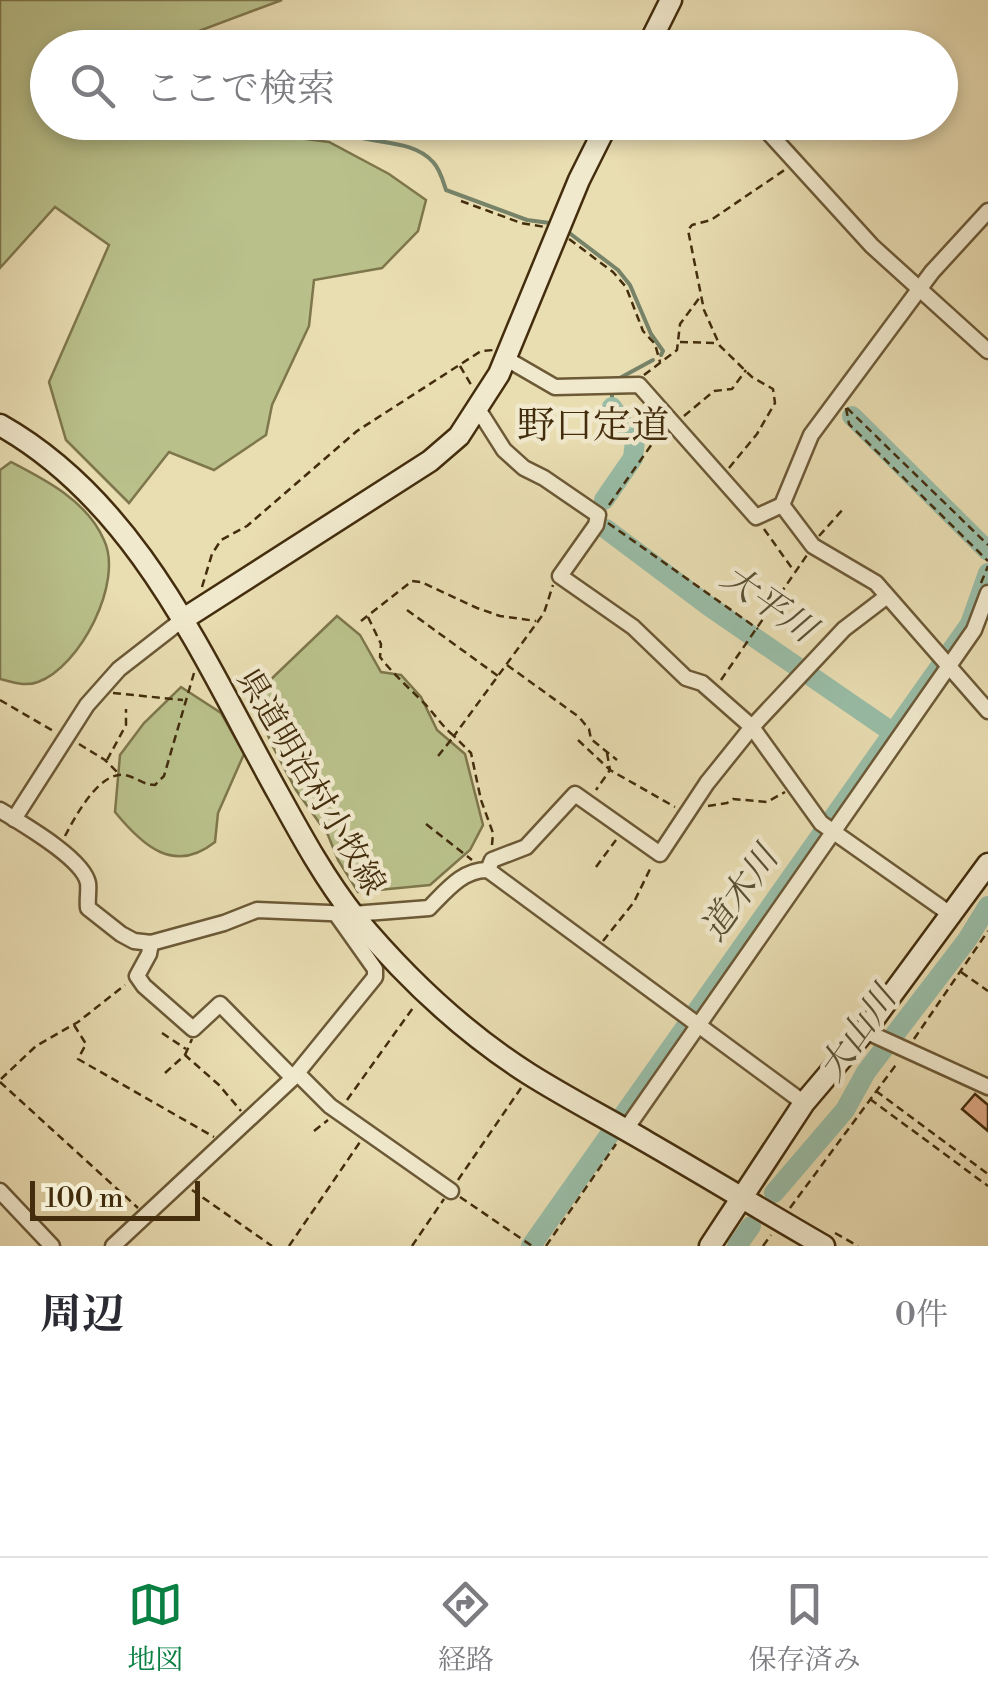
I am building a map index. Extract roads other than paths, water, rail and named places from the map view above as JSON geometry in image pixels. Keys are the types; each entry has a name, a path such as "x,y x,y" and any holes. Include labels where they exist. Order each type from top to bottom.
{"main road":[{"path":"656,30 672,0"},
{"path":"182,620 430,461 459,436 506,357 557,231 600,140"},
{"name":"県道明治村小牧線","path":"0,425 58,466 95,499 136,548 182,620 344,914 473,1034 531,1075 824,1246"},
{"path":"710,1246 804,1103 870,1034 988,864"}],"street":[{"path":"774,140 872,246 988,351"},
{"path":"506,357 556,386 639,384 756,517 782,505 811,435 842,403 922,288 988,211"},
{"path":"482,403 504,450 598,515 596,525 560,576 633,627 686,678 713,691 752,727 828,827 952,916"},
{"path":"782,505 813,546 876,583 988,711"},
{"path":"618,1125 828,827 948,668 974,630 988,593"},
{"path":"0,810 80,870 88,882 88,908 134,941 151,942 257,910 280,908 344,914 429,908 455,881 526,847 575,794 659,854 707,783 752,727 844,629 886,597"},
{"path":"14,819 96,695 119,669 182,620"},
{"path":"488,866 804,1103"},
{"path":"114,1246 294,1075 375,977 375,969 344,914"},
{"path":"151,942 137,976 193,1029 220,1004 338,1112 450,1190"},
{"path":"870,1034 988,1087"},
{"path":"0,1191 52,1246"}],"waterway":[{"path":"373,140 422,153 438,168 446,190 527,220 550,223"},
{"path":"568,232 618,270 630,285 651,334 663,351 661,355"},
{"path":"618,379 653,360"},
{"path":"612,389 612,407"},
{"name":"大平川","path":"604,500 633,458 635,441 612,407"},
{"name":"道木川","path":"852,416 988,551"},
{"name":"大平川","path":"606,529 710,607 892,732"},
{"name":"道木川","path":"531,1246 970,624 988,573"},
{"name":"大山川","path":"774,1193 845,1110 866,1072 967,940 988,906"},
{"name":"大山川","path":"737,1246 751,1226"}],"district":[{"name":"野口定道","path":"593,426"}]}
